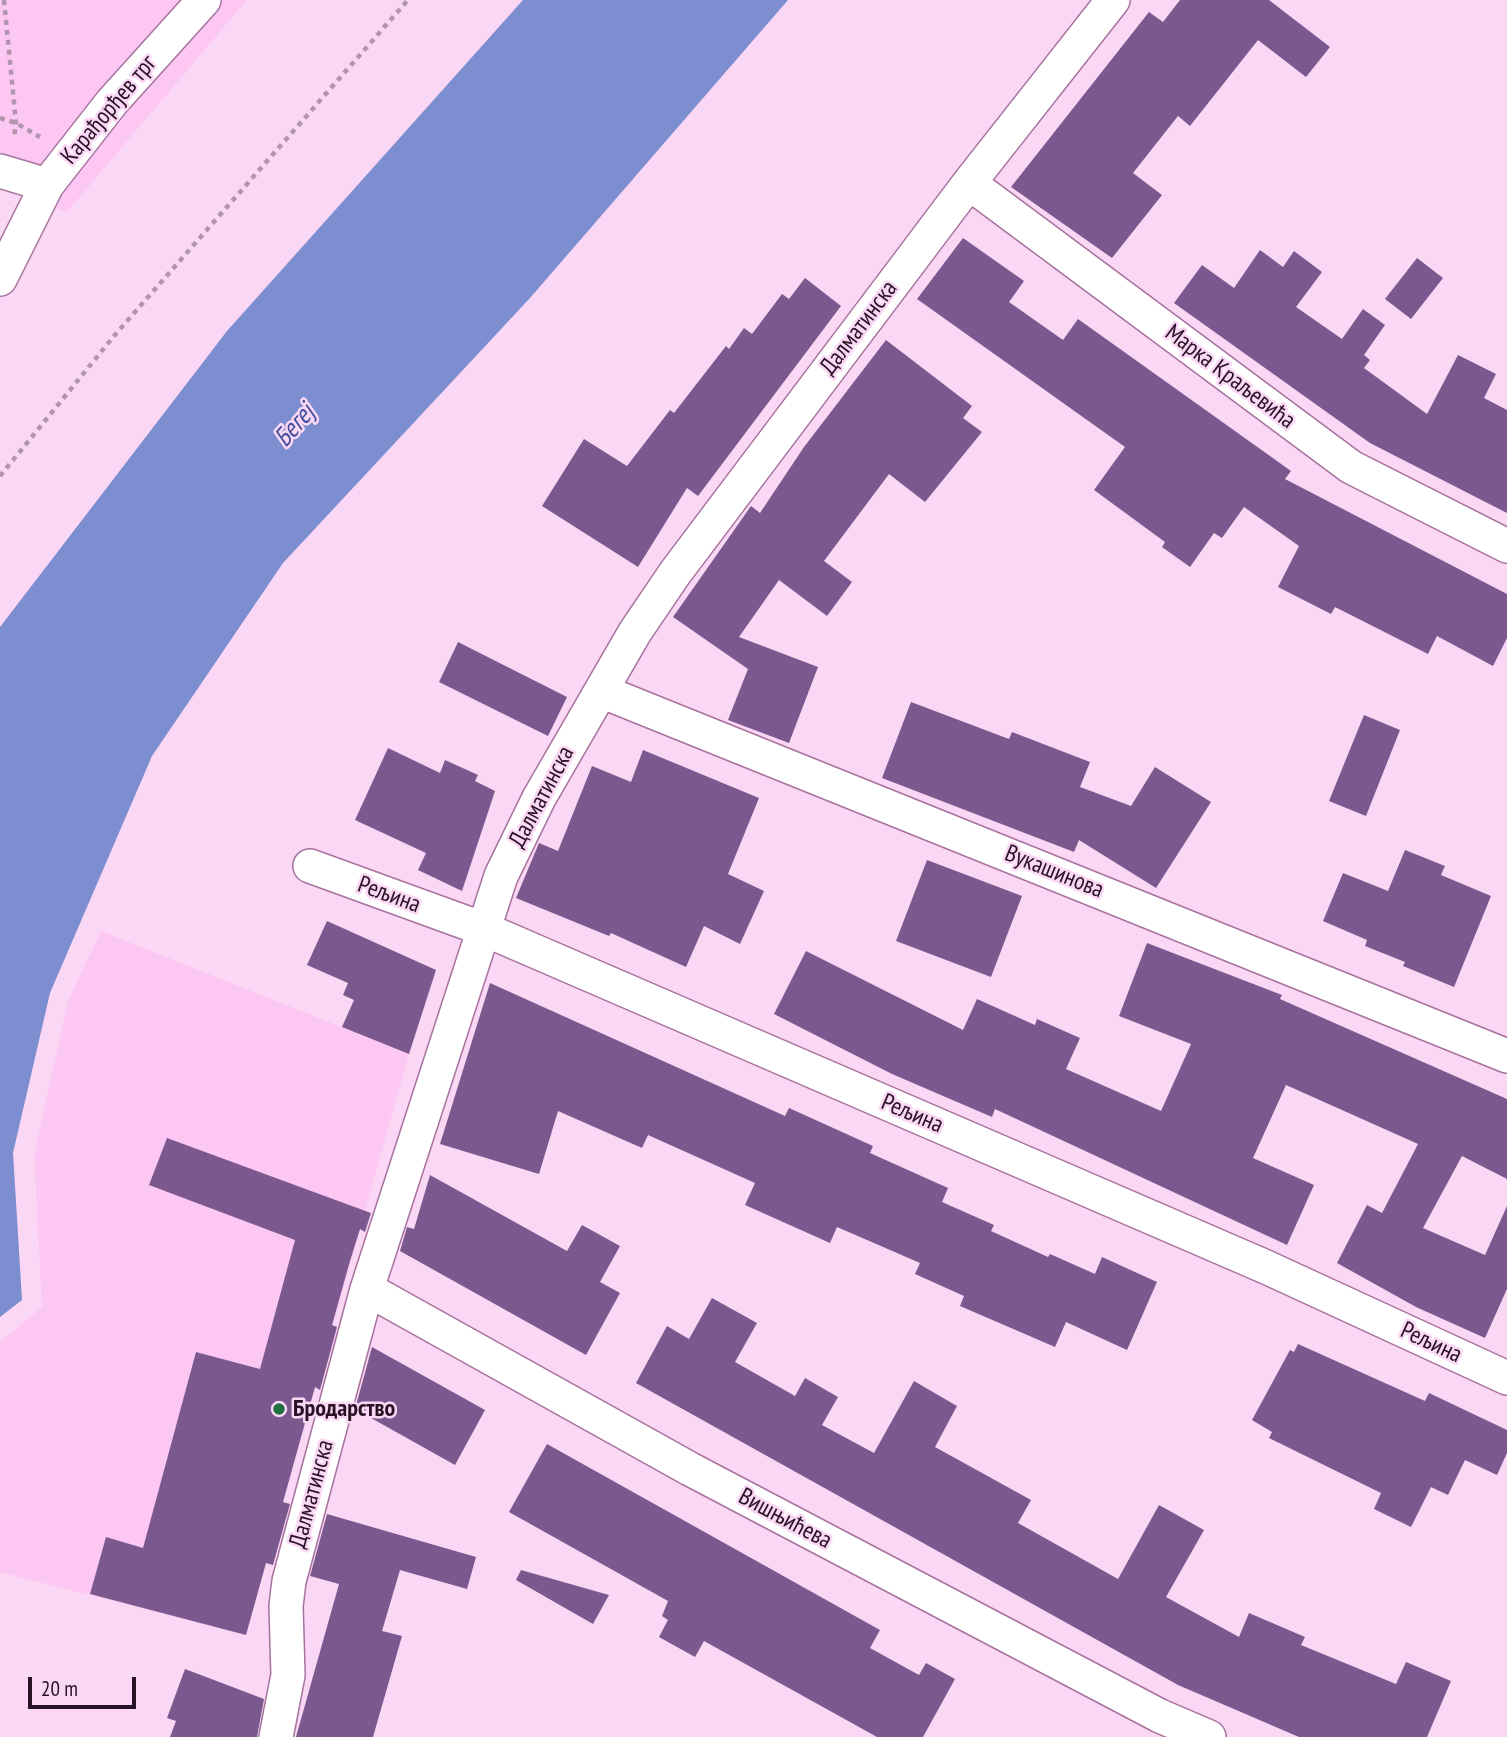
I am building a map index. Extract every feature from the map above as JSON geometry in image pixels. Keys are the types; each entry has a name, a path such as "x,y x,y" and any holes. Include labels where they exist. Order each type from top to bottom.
{"street":[{"name":"Карађорђев трг","path":"5,173 47,185 112,102 205,0"},
{"name":"Далматинска","path":"276,1737 288,1675 286,1606 289,1581 367,1289 486,930 501,876 539,798 601,691 642,622 709,525 1113,0"},
{"name":"Марка Краљевића","path":"970,183 1351,467 1507,546"},
{"path":"0,279 47,185"},
{"name":"Вукашинова","path":"601,691 1507,1056"},
{"name":"Рељина","path":"310,866 486,930 1266,1267 1507,1378"},
{"name":"Вишњићева","path":"367,1289 690,1469 1160,1716 1209,1737"}],"path":[{"path":"4,0 16,123 5,173"},
{"path":"0,477 114,335 408,0"},
{"path":"0,118 16,123 70,156"}],"shaded area":[{"path":"0,0 247,0 67,212 0,187"},
{"path":"101,931 409,1054 246,1635 0,1572 0,1342 42,1307 34,1155 68,1001"}],"water":[{"name":"Бегеј","path":"523,0 788,0 530,298 283,563 152,756 50,993 13,1153 22,1300 0,1317 0,627 227,331"}],"building":[{"path":"1180,0 1269,0 1330,47 1306,77 1258,40 1190,126 1178,116 1133,173 1162,195 1112,258 1011,187 1149,12 1163,22"},
{"path":"963,238 1024,281 1009,302 1063,340 1078,319 1291,471 1285,479 1507,594 1507,638 1493,666 1437,636 1428,654 1335,607 1331,614 1278,587 1299,546 1244,507 1222,538 1214,533 1190,567 1162,547 1165,542 1094,490 1125,447 917,299"},
{"path":"1260,250 1283,267 1294,251 1322,272 1296,307 1342,339 1363,309 1385,325 1364,355 1370,360 1364,368 1427,414 1458,355 1496,374 1484,398 1507,410 1507,513 1370,443 1174,303 1202,265 1234,288"},
{"path":"1417,258 1443,278 1411,319 1385,299"},
{"path":"805,278 841,306 698,496 687,488 638,567 542,506 584,439 627,466 670,410 674,413 726,346 729,349 744,328 752,334 782,294 789,299"},
{"path":"886,340 972,406 963,418 982,432 925,502 889,474 824,561 852,582 827,616 779,580 739,637 818,667 789,743 728,720 748,669 673,617 751,506 760,513 804,447"},
{"path":"458,642 567,697 548,736 439,682"},
{"path":"911,702 1009,739 1012,732 1090,762 1080,787 1131,806 1155,767 1211,802 1156,888 1079,840 1074,852 882,778"},
{"path":"1364,715 1400,730 1366,816 1329,801"},
{"path":"388,748 440,773 445,760 478,775 475,781 495,791 462,891 418,870 426,853 355,820"},
{"path":"643,750 759,798 728,874 764,891 740,944 704,926 686,967 611,933 609,936 516,898 539,843 558,851 592,766 631,782"},
{"path":"1405,850 1445,866 1441,875 1491,896 1454,987 1403,966 1405,962 1365,946 1367,940 1323,921 1343,873 1388,891"},
{"path":"927,860 1022,896 991,977 896,941"},
{"path":"327,921 436,970 409,1054 342,1027 354,1000 343,995 348,983 307,965"},
{"path":"1147,943 1282,995 1280,999 1507,1099 1507,1179 1462,1156 1423,1228 1485,1255 1507,1206 1507,1289 1485,1338 1416,1307 1337,1263 1367,1205 1382,1213 1418,1144 1286,1085 1253,1158 1314,1185 1287,1245 995,1109 992,1117 892,1074 774,1014 806,951 963,1030 977,999 1035,1025 1037,1019 1080,1038 1066,1069 1161,1111 1191,1044 1119,1016"},
{"path":"490,983 785,1116 789,1108 873,1146 870,1153 948,1188 942,1202 994,1225 991,1231 1048,1257 1050,1254 1095,1274 1102,1257 1157,1282 1127,1350 1066,1322 1055,1347 960,1306 964,1296 915,1274 920,1263 837,1227 830,1243 745,1205 755,1183 648,1135 642,1148 558,1111 539,1174 440,1144"},
{"path":"167,1138 371,1213 365,1232 360,1229 350,1261 332,1325 337,1327 320,1390 315,1387 283,1502 290,1504 273,1565 266,1563 246,1635 90,1594 106,1537 143,1548 196,1352 260,1369 295,1240 149,1185"},
{"path":"430,1175 567,1251 582,1225 620,1246 600,1282 620,1293 586,1355 400,1251 407,1227 414,1229"},
{"path":"712,1298 757,1323 735,1362 795,1396 805,1378 838,1397 822,1425 874,1453 914,1381 957,1406 935,1447 1031,1500 1018,1523 1118,1579 1159,1505 1204,1530 1166,1597 1239,1637 1249,1613 1305,1637 1301,1645 1396,1684 1406,1662 1451,1681 1427,1737 1299,1737 1178,1685 636,1383 667,1326 689,1339"},
{"path":"1298,1344 1425,1401 1429,1393 1507,1430 1507,1453 1497,1475 1465,1460 1448,1495 1431,1487 1411,1527 1374,1509 1381,1493 1269,1438 1272,1432 1252,1420 1290,1350 1294,1352"},
{"path":"372,1347 485,1410 455,1465 355,1409"},
{"path":"547,1444 880,1630 870,1648 919,1675 926,1663 955,1679 923,1737 877,1737 704,1641 695,1657 659,1637 668,1620 662,1616 668,1601 509,1512"},
{"path":"327,1514 476,1557 467,1589 400,1570 382,1631 402,1636 373,1737 296,1737 339,1584 310,1576"},
{"path":"521,1570 609,1595 593,1624 516,1580"},
{"path":"185,1669 264,1699 257,1737 170,1737 176,1721 167,1718"}],"place":[{"name":"Бродарство","path":"279,1409"}]}
